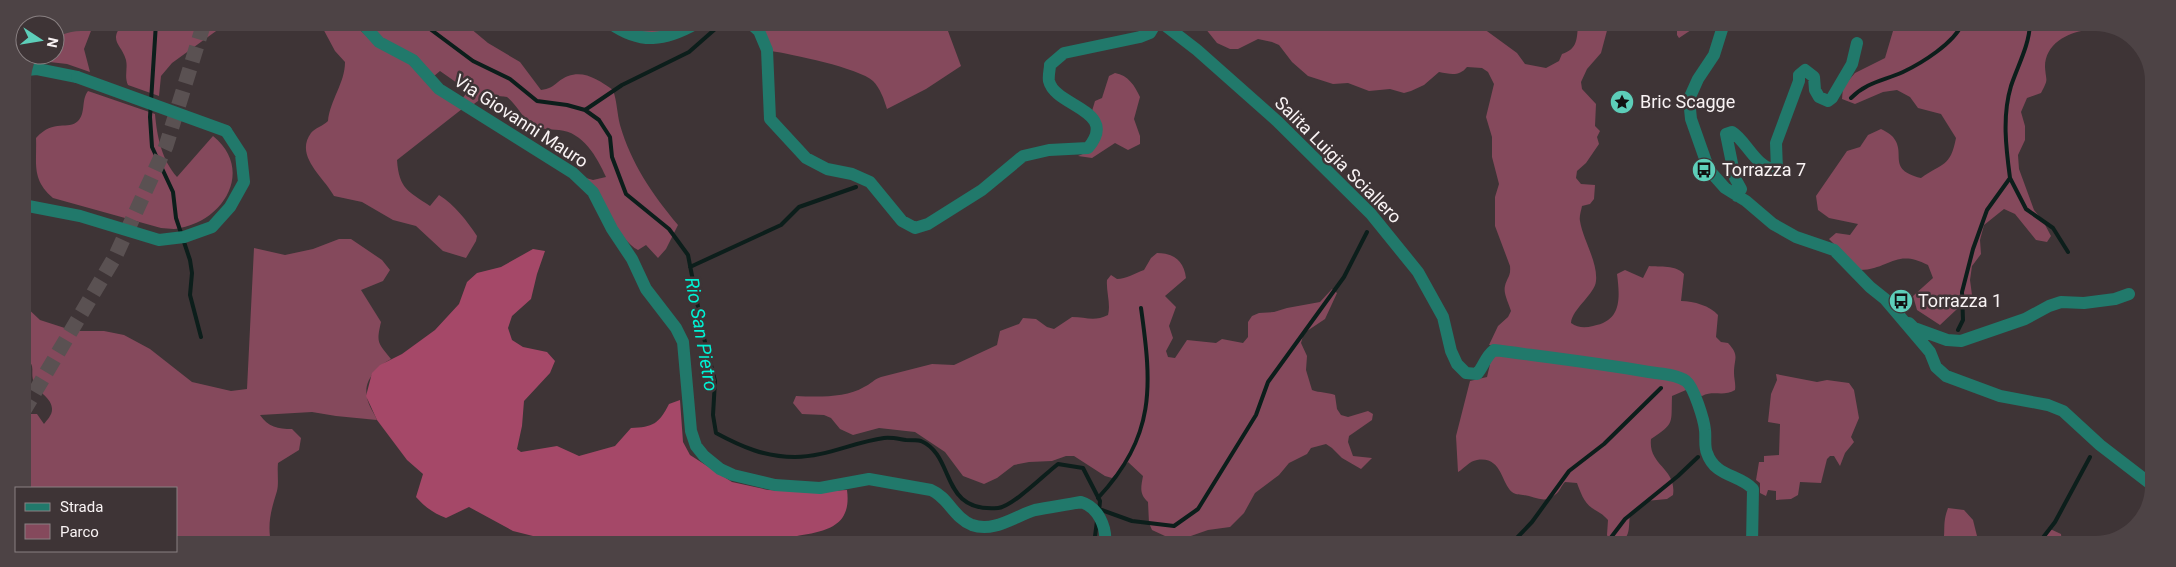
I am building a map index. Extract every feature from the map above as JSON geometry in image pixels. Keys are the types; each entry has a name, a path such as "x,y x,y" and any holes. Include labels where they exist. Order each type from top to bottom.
{"street":[{"name":"Via Giovanni Mauro","path":"369,31 379,42 413,60 439,89 573,174 593,192 612,228 632,259 646,289 676,328 685,355 691,431 696,446 704,456 720,469 752,480 801,488 820,488 868,479 931,490 939,493 955,514 974,525 990,526 1004,524 1034,511 1081,502 1089,504 1093,508 1104,526 1105,536"},
{"path":"625,31 635,36 658,39 683,31"},
{"path":"759,31 767,50 770,119 806,158 827,169 852,174 870,182 902,221 915,228 928,224 982,190 1023,156 1050,150 1088,148 1096,139 1097,127 1089,114 1055,92 1049,81 1050,65 1064,53 1140,37 1151,31"},
{"name":"Salita Luigia Sciallero","path":"1172,31 1276,121 1371,214 1418,272 1443,317 1451,351 1457,364 1466,373 1477,374 1483,367 1486,356 1494,350 1673,376 1686,381 1704,420 1706,452 1710,460 1720,471 1735,479 1746,482 1753,489 1752,536"},
{"path":"1722,31 1714,55 1691,91 1689,110 1709,170 1725,188 1787,233 1834,250 1914,328 1947,340 1961,341 2025,319 2061,302 2084,303 2115,299 2129,294"},
{"path":"1736,196 1742,189 1736,178 1726,134 1732,132 1736,134 1747,150 1768,168 1777,170 1776,143 1799,81 1799,75 1805,70 1814,77 1815,90 1819,98 1828,101 1832,98 1852,64 1857,43"},
{"path":"31,207 80,216 159,240 184,237 212,227 230,207 244,182 241,154 226,131 77,77 33,69"},
{"path":"1896,312 1930,352 1936,367 1946,376 2000,396 2063,411 2100,445 2145,480"}],"green space":[{"path":"91,31 84,49 90,72 65,64 65,34"},
{"path":"118,31 216,31 172,63 161,76 159,96 128,85 126,79 126,60 117,42 116,34"},
{"path":"324,31 361,31 371,40 400,56 462,109 397,160 400,177 410,192 430,206 439,195 455,208 473,230 477,236 476,241 466,258 443,251 416,226 393,220 362,202 334,196 312,166 306,150 307,142 313,131 328,121 329,113 343,77 345,62 335,51"},
{"path":"372,31 474,31 488,43 520,62 541,90 550,88 565,77 580,74 600,81 613,90 620,125 636,165 651,190 678,225 666,249 658,258 646,245 638,250 631,245 617,228 586,178 593,180 606,177 594,154 582,140 568,132 543,129 533,125 507,97 488,97 472,106 462,99 467,90 440,71 434,76"},
{"path":"638,31 666,31 651,36"},
{"path":"761,31 948,31 961,66 926,89 887,109 878,87 865,76 824,62 771,51"},
{"path":"1207,31 1487,31 1517,53 1525,64 1546,68 1559,61 1562,54 1574,46 1577,31 1607,31 1601,53 1587,69 1581,82 1582,89 1596,104 1595,126 1600,131 1597,137 1599,144 1586,163 1577,171 1576,178 1581,184 1595,185 1594,199 1590,204 1582,206 1580,219 1595,266 1596,281 1592,291 1575,312 1571,323 1579,327 1587,327 1602,323 1614,314 1619,292 1617,274 1625,270 1643,278 1649,266 1677,269 1684,274 1681,301 1701,305 1711,309 1718,315 1716,337 1721,342 1728,343 1732,347 1736,357 1734,373 1735,390 1727,393 1706,394 1702,396 1686,390 1672,396 1670,422 1668,426 1651,439 1651,448 1654,455 1671,479 1673,495 1667,499 1646,501 1630,514 1629,530 1626,536 1607,536 1608,520 1587,503 1577,483 1565,482 1552,497 1540,499 1512,492 1496,466 1485,460 1472,462 1458,472 1456,436 1470,381 1487,377 1491,360 1500,345 1489,345 1498,326 1508,317 1511,311 1505,295 1510,266 1495,226 1495,197 1499,184 1492,157 1492,137 1486,117 1494,84 1488,72 1482,68 1467,67 1458,74 1439,72 1424,85 1404,93 1390,89 1369,91 1348,83 1333,84 1308,76 1292,62 1279,45 1272,42 1258,39 1238,49 1230,49 1217,43"},
{"path":"1677,31 1690,31 1679,38"},
{"path":"1893,31 2082,31 2065,37 2053,46 2046,59 2046,82 2044,88 2041,93 2027,98 2021,112 2025,126 2025,140 2018,155 2019,169 2034,210 2043,221 2051,236 2047,242 2036,240 2015,214 2004,209 1984,225 1980,240 1981,254 1972,266 1970,280 1972,295 1940,325 1917,310 1913,296 1933,278 1928,265 1908,258 1860,270 1829,239 1836,233 1850,235 1858,224 1829,218 1818,210 1816,196 1847,151 1860,147 1868,135 1881,129 1891,135 1896,142 1900,165 1910,174 1921,178 1948,160 1951,155 1956,138 1941,114 1918,108 1910,97 1897,90 1883,92 1855,104 1842,99 1843,87 1855,73 1885,58"},
{"path":"1115,73 1124,76 1136,89 1140,97 1134,119 1140,136 1140,144 1128,150 1115,143 1092,158 1078,156 1094,148 1100,139 1092,111 1095,101 1102,98 1109,76"},
{"path":"88,91 155,114 161,148 177,177 213,136 225,149 231,163 232,178 229,191 221,204 210,215 196,223 173,229 161,228 53,198 38,178 36,138 49,128 70,125 78,121 82,114"},
{"path":"339,239 351,239 382,260 390,270 383,281 361,290 381,322 379,342 391,359 373,374 367,385 368,400 377,420 312,412 260,415 270,425 278,428 292,429 301,438 299,450 278,463 278,488 271,514 270,536 178,536 178,487 31,487 31,414 37,414 44,424 50,416 52,406 35,384 32,376 31,312 40,320 74,331 104,331 124,335 150,349 192,382 231,391 247,389 254,248 285,255 313,249"},
{"path":"1157,253 1173,256 1185,272 1186,278 1165,296 1176,307 1169,326 1173,338 1166,351 1168,357 1175,358 1187,340 1216,343 1222,339 1243,343 1248,337 1248,322 1252,316 1259,313 1274,312 1320,302 1332,289 1337,293 1325,319 1307,331 1303,336 1301,343 1307,356 1306,370 1312,390 1335,395 1337,409 1341,415 1348,417 1368,411 1373,414 1372,420 1349,436 1348,442 1353,456 1372,458 1361,469 1342,458 1326,444 1311,448 1307,454 1289,463 1279,475 1255,493 1244,513 1230,527 1208,530 1191,536 1165,536 1152,530 1149,523 1148,502 1141,490 1143,476 1128,462 1112,478 1105,476 1074,456 1066,456 1052,461 1014,465 997,478 984,484 963,476 945,452 915,432 879,428 853,435 840,429 831,418 824,415 802,414 793,403 796,396 840,395 857,391 881,377 932,364 954,365 997,345 1000,331 1019,324 1023,318 1036,319 1047,327 1054,329 1072,317 1094,319 1108,315 1107,280 1111,275 1120,279 1144,270 1151,258"},
{"path":"1776,374 1817,382 1827,380 1849,383 1854,390 1859,418 1851,437 1854,442 1845,453 1840,466 1834,456 1830,456 1827,459 1821,483 1800,482 1798,495 1791,499 1776,500 1776,491 1768,490 1766,496 1760,493 1760,483 1756,480 1759,462 1764,462 1764,456 1779,455 1780,424 1768,422 1771,394 1777,380"},
{"path":"1948,508 1964,510 1973,520 1977,536 1944,536"},
{"path":"2048,528 2061,534 2061,536 2046,536"}],"shaded area":[{"path":"533,249 545,251 531,299 512,316 508,328 512,340 523,347 547,352 555,361 550,373 524,401 522,426 517,449 521,452 557,446 579,456 615,446 631,428 645,427 654,423 662,416 669,404 680,400 683,442 690,455 732,482 768,490 811,492 847,490 847,507 842,518 833,526 822,531 799,536 533,536 513,531 469,507 446,518 433,512 416,497 423,474 407,460 377,420 366,396 372,373 380,365 402,354 435,330 459,304 467,282 477,273 501,267"}],"waterway":[{"path":"155,31 150,117 152,147 173,192 176,218 190,260 192,273 190,295 201,337"},
{"name":"Rio San Pietro","path":"433,31 473,61 510,79 537,101 567,105 585,110 599,120 610,137 612,157 626,194 669,229 688,255 704,338 715,381 713,415 716,433 754,450 784,457 817,455 884,438 921,441 932,448 940,458 957,493 966,502 979,507 998,508 1004,506 1020,496 1058,464 1083,468 1100,501 1099,512"},
{"path":"585,110 622,85 689,52 713,31"},
{"path":"1851,98 1863,88 1903,72 1928,58 1945,45 1958,31"},
{"path":"1958,330 1963,320 1962,292 1973,249 1987,210 2010,178 2006,144 2006,109 2011,86 2028,40 2029,31"},
{"path":"2010,178 2026,209 2053,228 2068,252"},
{"path":"690,267 781,225 799,207 856,187"},
{"path":"1099,509 1132,521 1174,526 1198,509 1256,415 1268,382 1344,277 1367,232"},
{"path":"1098,498 1117,475 1131,453 1140,431 1145,409 1148,386 1141,308"},
{"path":"1519,536 1532,522 1569,471 1604,444 1661,388"},
{"path":"1612,536 1625,519 1678,476 1698,457"},
{"path":"2044,536 2055,522 2090,457"},
{"name":"Rio San Pietro","path":"1095,536 1097,521"}],"tunnel":[{"path":"31,398 116,255 166,146 202,31"}],"place":[{"name":"Bric Scagge","path":"1622,102"},
{"name":"Torrazza 7","path":"1704,170"},
{"name":"Torrazza 1","path":"1901,301"}]}
